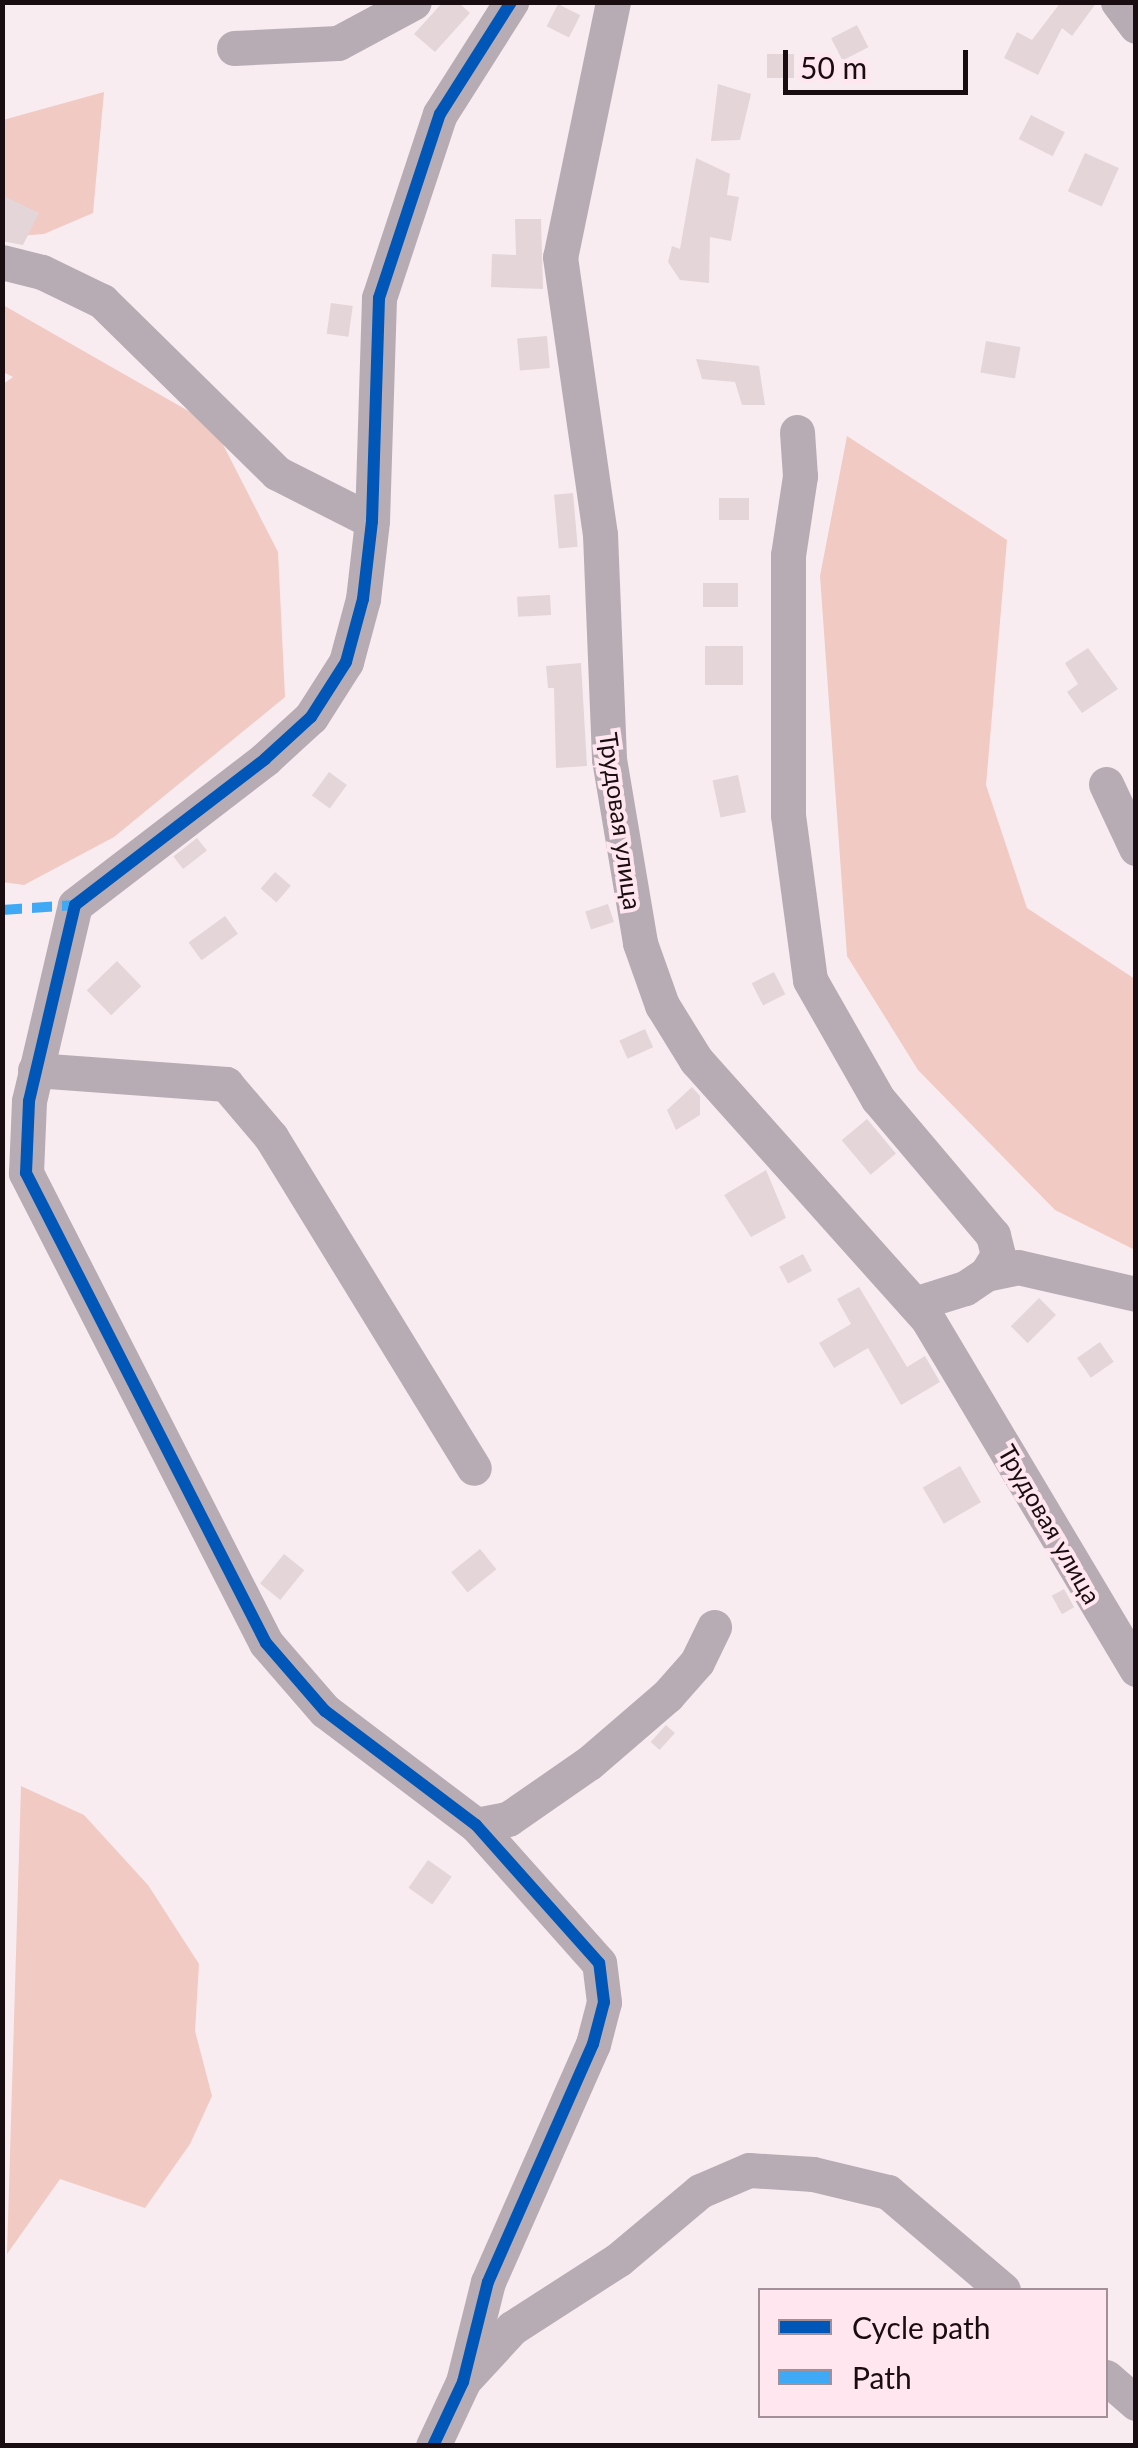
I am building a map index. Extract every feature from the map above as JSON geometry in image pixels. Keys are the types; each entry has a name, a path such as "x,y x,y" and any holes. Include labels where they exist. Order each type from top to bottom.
{"street":[{"path":"234,48 338,44 414,2"},
{"path":"432,2446 463,2382 488,2282 592,2044 604,2002 599,1963 476,1825 324,1711 266,1643 26,1173 36,1070 75,905 311,717 346,662 363,599 372,521 379,298 394,240 440,114 510,2"},
{"name":"Трудовая улица","path":"612,2 560,257 600,534 608,759 624,874 662,1005 696,1060 914,1304 972,1390 1136,1669"},
{"path":"1118,2 1136,26"},
{"path":"2,262 42,272 102,302 277,473 372,521"},
{"path":"797,432 800,476 788,555 788,797 810,980 878,1099 993,1235 998,1254 986,1274"},
{"path":"1106,784 1136,848"},
{"path":"36,1070 226,1084 271,1137 474,1468"},
{"path":"914,1304 986,1274 1018,1267 1136,1294"},
{"path":"476,1825 508,1819 545,1798 616,1740 677,1685 714,1628"},
{"path":"463,2382 512,2328 620,2259 700,2191 749,2170 813,2174 888,2192 1002,2288"},
{"path":"1108,2380 1136,2403"}],"shaded area":[{"path":"104,92 93,213 44,234 3,237 3,120"},
{"path":"3,305 213,425 278,552 285,697 114,837 24,885 2,882 2,385 13,377 3,372"},
{"path":"847,436 1007,540 986,785 1027,908 1135,979 1135,1250 1055,1210 918,1070 847,956 820,576"},
{"path":"21,1786 84,1815 148,1885 199,1964 195,2031 212,2096 190,2144 145,2208 60,2179 7,2254"}],"building":[{"path":"443,2 458,2 470,13 435,52 414,34"},
{"path":"1061,2 1097,2 1072,36 1062,28 1038,75 1004,58 1017,32 1032,40"},
{"path":"558,4 580,15 569,38 547,26"},
{"path":"857,25 868,47 843,60 831,38"},
{"path":"767,54 794,54 794,78 767,78"},
{"path":"718,84 751,94 740,140 711,141"},
{"path":"1031,115 1065,132 1053,156 1019,139"},
{"path":"1085,153 1119,168 1102,206 1068,191"},
{"path":"696,158 730,174 727,195 739,197 731,241 710,237 709,283 680,280 668,262 672,246 680,249"},
{"path":"2,195 39,213 23,245 2,241"},
{"path":"515,219 541,219 543,289 491,287 492,254 516,255"},
{"path":"331,303 353,306 348,337 327,334"},
{"path":"547,336 550,368 520,370 517,339"},
{"path":"986,341 1020,347 1015,379 980,373"},
{"path":"696,359 759,366 765,405 742,405 735,382 702,379"},
{"path":"573,493 578,547 559,548 554,495"},
{"path":"719,498 749,498 749,520 719,520"},
{"path":"703,583 738,583 738,607 703,607"},
{"path":"550,595 551,615 518,617 517,597"},
{"path":"705,646 743,646 743,685 705,685"},
{"path":"1088,648 1118,689 1082,713 1067,692 1078,684 1065,663"},
{"path":"581,663 587,766 556,768 554,688 548,688 546,666"},
{"path":"329,772 347,785 330,808 312,795"},
{"path":"738,775 746,812 720,818 713,780"},
{"path":"197,838 207,851 183,869 173,856"},
{"path":"275,872 291,886 276,902 261,889"},
{"path":"608,904 614,922 591,929 585,911"},
{"path":"225,916 238,934 202,960 189,942"},
{"path":"117,961 141,986 111,1015 87,990"},
{"path":"774,972 785,994 763,1006 752,983"},
{"path":"645,1029 653,1047 628,1059 619,1040"},
{"path":"692,1087 700,1096 700,1115 676,1130 667,1110"},
{"path":"867,1119 896,1153 871,1175 842,1140"},
{"path":"766,1170 786,1218 751,1237 724,1195"},
{"path":"803,1254 812,1271 788,1283 779,1267"},
{"path":"859,1287 907,1367 925,1356 940,1382 901,1405 868,1348 834,1368 819,1343 851,1324 837,1299"},
{"path":"1039,1298 1056,1315 1028,1343 1011,1326"},
{"path":"1100,1342 1114,1362 1091,1378 1077,1358"},
{"path":"960,1466 981,1502 944,1524 923,1488"},
{"path":"480,1549 496,1569 468,1592 451,1572"},
{"path":"284,1554 304,1570 280,1600 260,1584"},
{"path":"1064,1589 1074,1607 1062,1614 1052,1596"},
{"path":"666,1725 675,1733 660,1750 651,1742"},
{"path":"428,1860 452,1877 432,1904 408,1888"}],"marked path":[{"path":"2,910 75,905"}],"cycle path":[{"path":"433,2446 463,2382 488,2282 593,2044 604,2002 599,1963 476,1825 325,1711 266,1643 26,1173 29,1101 75,905 265,759 311,717 346,662 363,599 372,521 379,298 440,114 511,2"}]}
